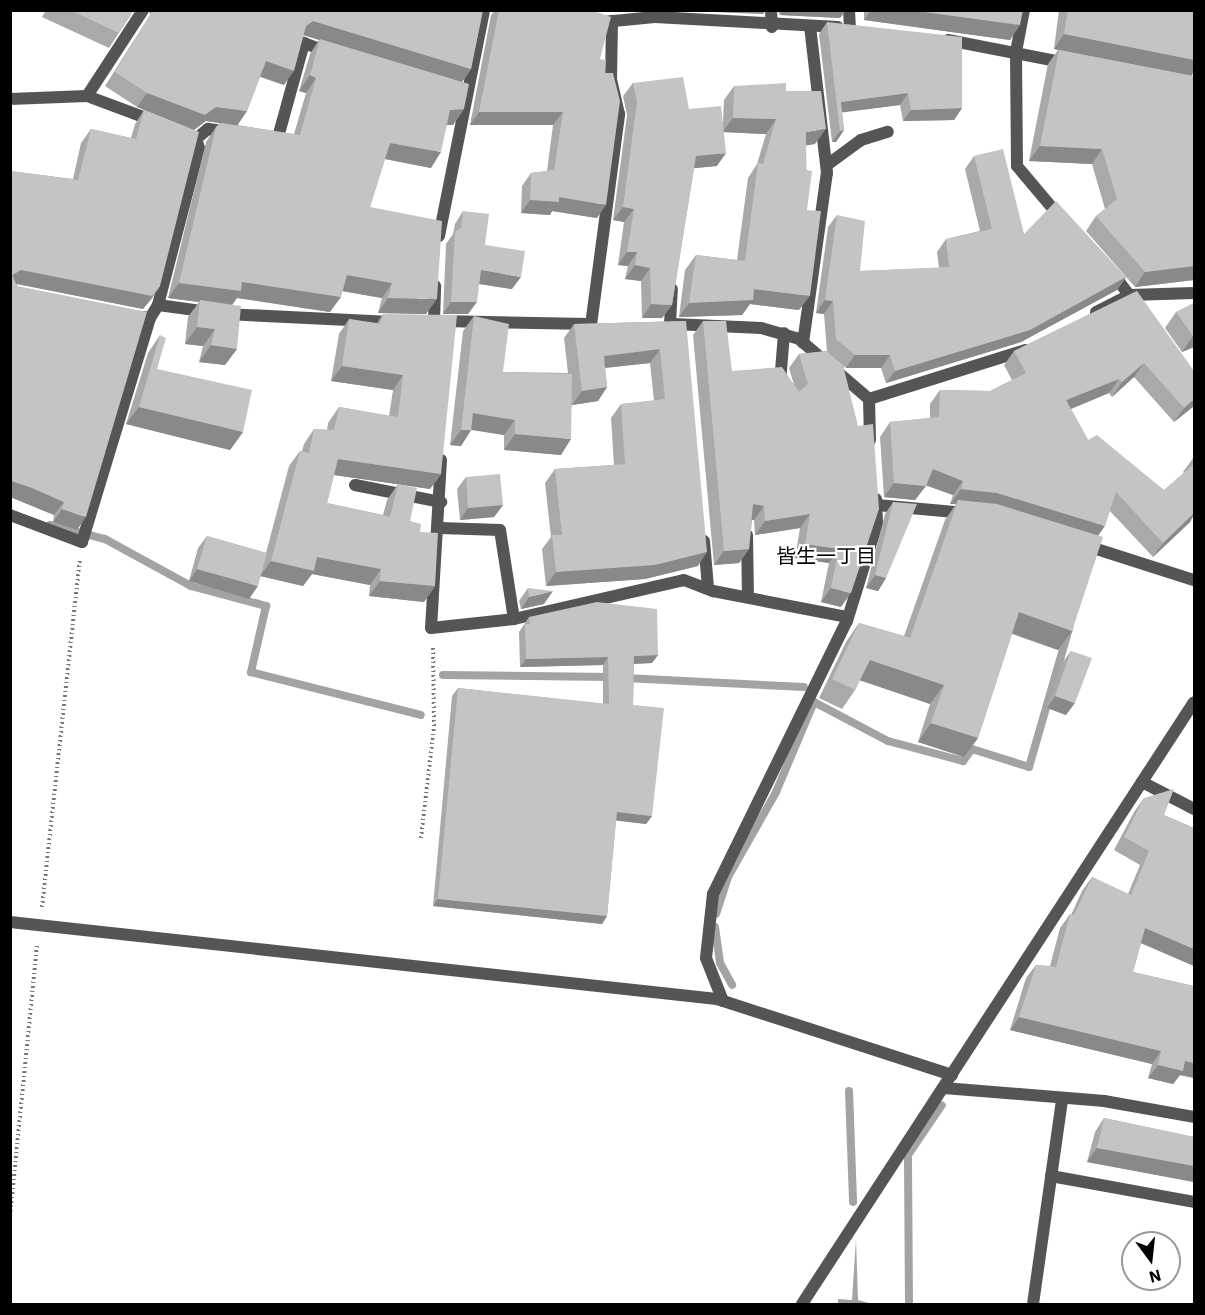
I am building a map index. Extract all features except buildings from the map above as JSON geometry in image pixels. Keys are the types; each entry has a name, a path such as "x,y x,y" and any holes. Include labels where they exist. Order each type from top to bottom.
{"street":[{"path":"87,96 143,10"},
{"path":"437,254 461,91 484,10"},
{"path":"570,10 612,21 655,17 772,27 856,28 849,10"},
{"path":"771,10 772,27"},
{"path":"1024,10 1016,52 1017,166 1071,228"},
{"path":"591,324 619,114 611,80 612,21"},
{"path":"803,343 827,165 810,27"},
{"path":"933,38 1078,65"},
{"path":"196,139 208,129 277,141 304,43 346,58"},
{"path":"10,99 87,96 196,139"},
{"path":"827,165 861,140 888,132"},
{"path":"10,515 82,542 150,318 158,305 199,148 196,139"},
{"path":"1104,263 1147,319"},
{"path":"670,324 674,273"},
{"path":"422,321 436,276"},
{"path":"1081,321 1129,295 1194,293"},
{"path":"158,305 262,319 611,324"},
{"path":"111,314 150,318"},
{"path":"453,341 456,322"},
{"path":"650,323 670,324 685,331 719,323 784,333 803,343 869,399 872,459"},
{"path":"784,333 780,381 790,398"},
{"path":"869,399 906,392 1034,346"},
{"path":"442,442 440,528 431,628 514,619 684,580 708,588 847,618"},
{"path":"723,1001 706,958 713,894 766,794 847,618 877,524 874,482"},
{"path":"355,485 441,502"},
{"path":"877,505 985,515"},
{"path":"702,522 708,588"},
{"path":"747,525 748,596"},
{"path":"440,528 500,530 514,619"},
{"path":"1065,538 1194,580"},
{"path":"802,1305 811,1298 952,1075 1194,702"},
{"path":"1142,782 1194,809"},
{"path":"10,922 723,1001 952,1075"},
{"path":"944,1088 1062,1099 1194,1118"},
{"path":"1033,1305 1062,1099"},
{"path":"1051,1176 1194,1202"}],"path":[{"path":"10,1216 39,925 82,542"},
{"path":"421,838 434,726 431,628"}],"shaded area":[{"path":"856,1239 858,1300 873,1304 838,1304 838,1299 852,1300"}],"waterway":[{"path":"50,525 105,539 191,586 266,606 251,672 421,715"},
{"path":"716,914 728,877 776,792 814,702 888,741 963,761 972,749 1029,767 1069,628"},
{"path":"443,675 612,677"},
{"path":"625,678 804,687"},
{"path":"715,927 720,963 732,985"},
{"path":"849,1091 853,1202"},
{"path":"909,1304 908,1155 942,1105"}],"district":[{"name":"皆生一丁目","path":"826,555"}]}
